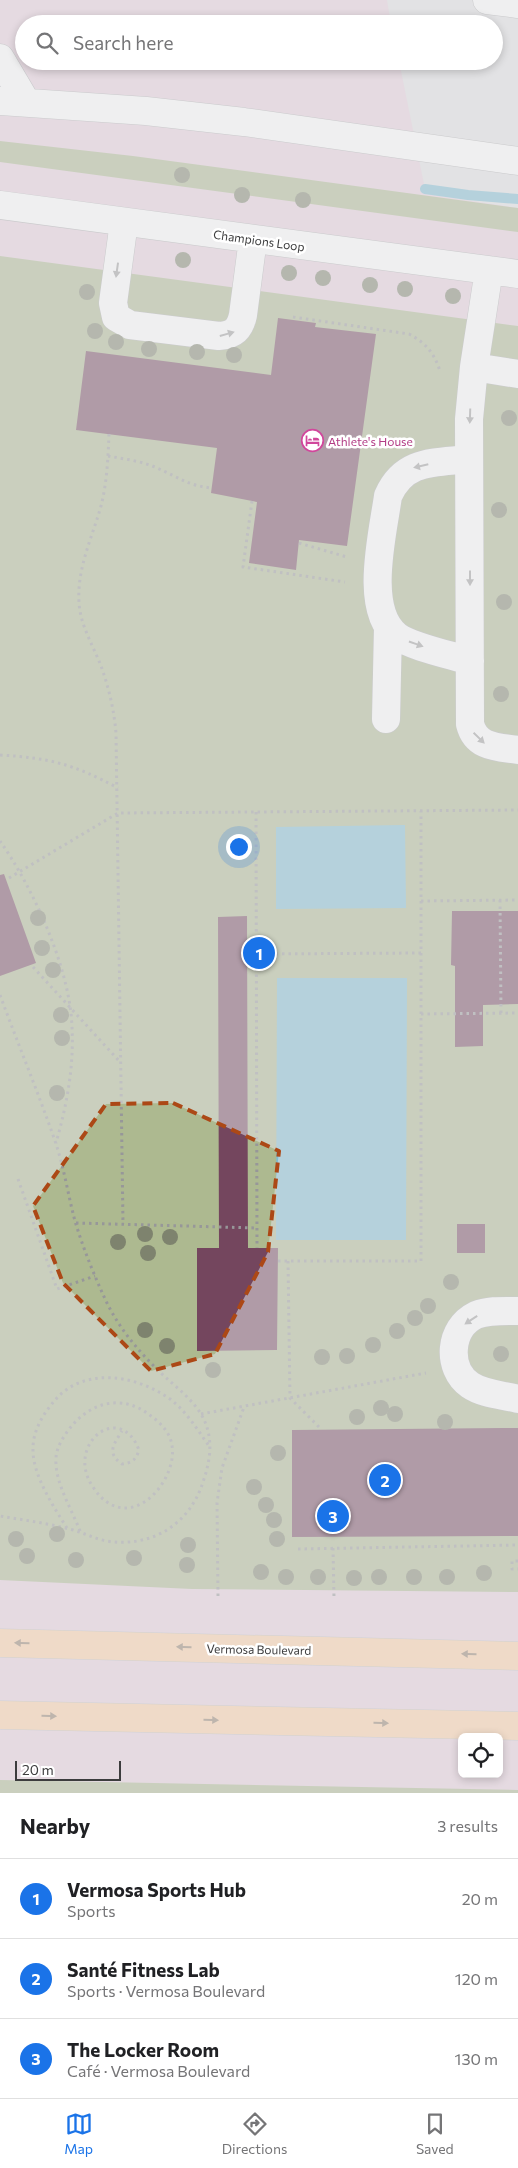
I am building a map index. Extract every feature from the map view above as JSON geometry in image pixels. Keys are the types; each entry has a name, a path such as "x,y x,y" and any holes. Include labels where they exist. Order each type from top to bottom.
{"main road":[{"name":"Vermosa Boulevard","path":"0,1643 518,1656"},
{"path":"0,1715 518,1726"}],"street":[{"path":"487,0 518,4"},
{"path":"0,58 13,102 146,111 244,122 518,161"},
{"name":"Champions Loop","path":"0,205 518,274"},
{"path":"124,222 113,303 116,317 130,325 219,336 236,332 241,324 243,315 253,239"},
{"path":"489,270 470,394 470,661 472,731 483,743 518,750"},
{"path":"474,368 518,374"},
{"path":"469,459 425,464 412,468 401,475 393,484 388,496 377,589 382,617 388,628 398,637 470,661"},
{"path":"386,719 388,628"},
{"path":"518,1311 485,1312 475,1316 459,1332 454,1342 453,1354 456,1366 462,1377 471,1386 518,1399"}],"path":[{"path":"293,318 409,334 421,340 430,349 441,375"},
{"path":"110,434 100,507 82,564 79,583 79,603 82,620 101,665 114,710 118,788 123,1224"},
{"path":"108,456 141,463 161,470 187,484 212,488"},
{"path":"252,501 244,567 346,582"},
{"path":"299,543 352,558"},
{"path":"0,755 27,757 68,764 89,772 118,788"},
{"path":"9,878 118,812 518,810"},
{"path":"278,1261 421,1261 421,811"},
{"path":"256,812 257,1248"},
{"path":"0,841 31,891 48,930 63,976 69,1006 72,1025 70,1085 56,1143"},
{"path":"500,900 501,1013"},
{"path":"421,902 518,900"},
{"path":"256,954 421,953"},
{"path":"33,967 121,1064"},
{"path":"0,995 56,1143 76,1222 95,1276 107,1303 124,1334 144,1357 188,1398 201,1414 208,1431 211,1448 209,1465 202,1486 194,1502 182,1518 155,1537 140,1542 124,1543 104,1540 67,1528 0,1516"},
{"path":"421,1014 518,1012"},
{"path":"18,1179 57,1289 95,1276"},
{"path":"76,1222 257,1228"},
{"path":"288,1261 290,1398 321,1429"},
{"path":"201,1414 429,1372"},
{"path":"67,1528 49,1499 42,1482 33,1448 36,1430 46,1412 60,1395 74,1386 91,1378 113,1377 130,1379 170,1399 184,1412 211,1448"},
{"path":"80,1532 58,1478 56,1462 59,1444 76,1420 87,1411 99,1406 117,1403 132,1405 146,1411 158,1421 167,1433 172,1446 171,1461 166,1477 157,1492 142,1503 129,1507 117,1507 106,1502 97,1493 85,1470 85,1456 88,1443 98,1433 110,1427 122,1431 131,1436 139,1450 137,1458 130,1463 122,1464 116,1460 112,1452 114,1444 122,1431"},
{"path":"218,1596 217,1503 222,1468 244,1407"},
{"path":"298,1549 518,1545"},
{"path":"334,1548 334,1598"},
{"path":"518,1561 512,1561 512,1569 518,1569"}],"highlighted area":[{"path":"173,1103 279,1151 268,1252 215,1354 151,1371 63,1283 33,1206 106,1104"}],"shaded area":[{"path":"0,0 387,0 390,15 15,15 15,70 401,70 426,194 518,208 518,1793 0,1793"}],"green space":[{"path":"0,141 133,156 518,208 518,232 0,162"},
{"path":"0,256 518,326 518,1592 192,1589 0,1580"},
{"path":"0,1780 518,1790 518,1793 0,1793"}],"water":[{"path":"405,825 406,908 276,909 276,827"},
{"path":"277,978 407,978 406,1240 276,1240"}],"building":[{"name":"Athlete's House","path":"278,318 316,323 315,327 376,334 347,546 299,540 296,570 249,563 257,502 211,493 217,448 76,430 86,351 271,375"},
{"path":"4,874 36,963 0,976 0,875"},
{"path":"452,911 518,911 518,1004 483,1005 483,1046 455,1047 455,966 451,965"},
{"path":"247,916 248,1248 278,1248 277,1350 197,1351 197,1248 219,1248 218,917"},
{"path":"457,1224 485,1224 485,1253 457,1253"},
{"path":"518,1428 518,1536 292,1537 292,1430"}],"waterway":[{"path":"425,189 518,199"}],"place":[{"name":"Athlete's House","path":"312,441"},
{"name":"Vermosa Sports Hub","path":"259,953"},
{"name":"Santé Fitness Lab","path":"385,1480"},
{"name":"The Locker Room","path":"333,1516"}]}
